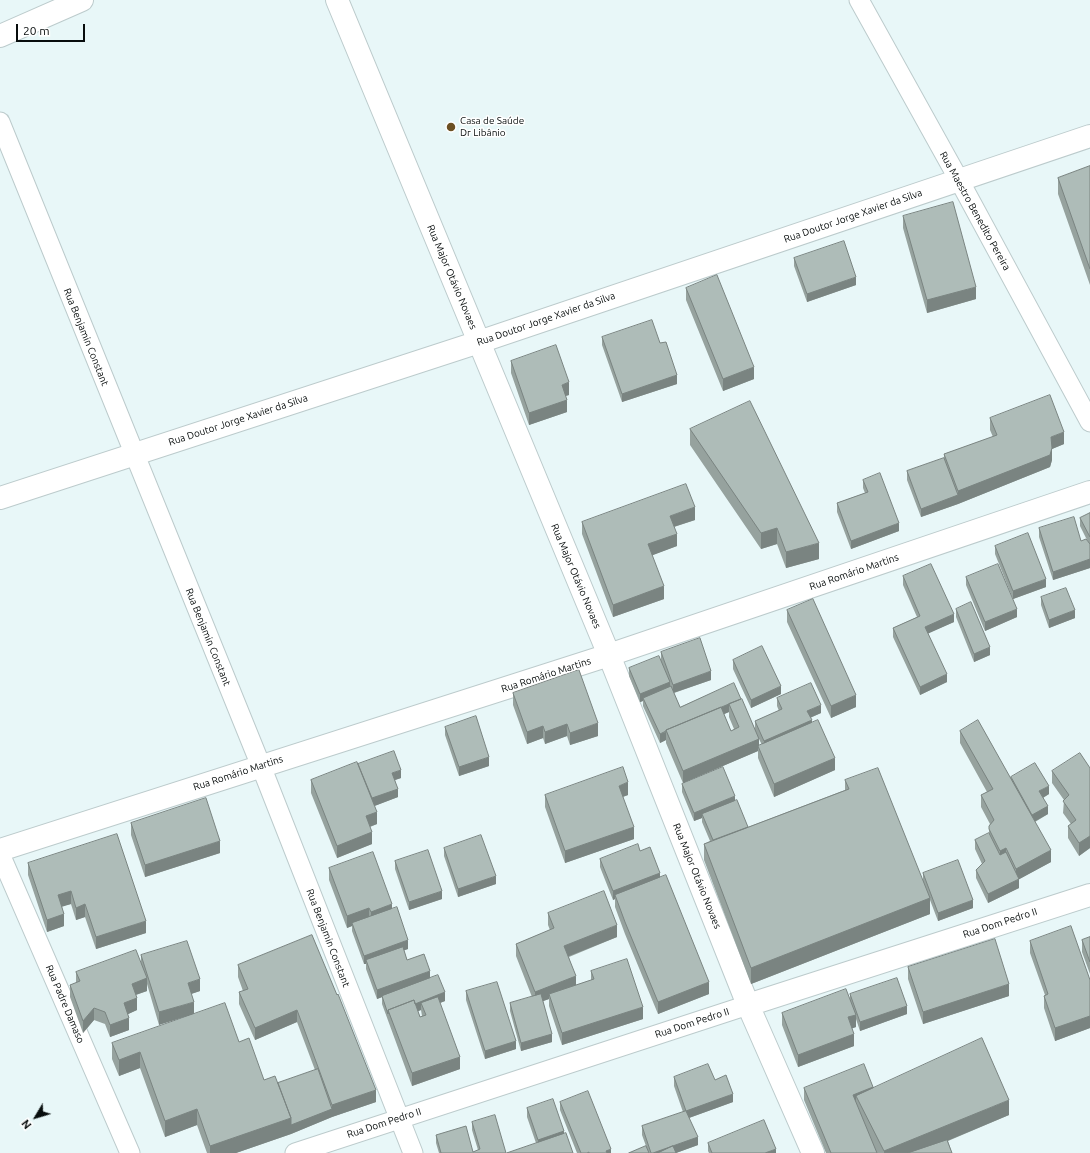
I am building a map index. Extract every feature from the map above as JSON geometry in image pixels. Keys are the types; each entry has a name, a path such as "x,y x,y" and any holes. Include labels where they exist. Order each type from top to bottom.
{"street":[{"path":"0,36 82,0"},
{"name":"Rua Major Otávio Novaes","path":"337,0 609,654 748,1004 813,1153"},
{"name":"Rua Maestro Benedito Pereira","path":"859,0 959,180 1090,422"},
{"name":"Rua Benjamin Constant","path":"0,122 261,766 413,1153"},
{"name":"Rua Doutor Jorge Xavier da Silva","path":"0,498 479,342 1090,136"},
{"name":"Rua Romário Martins","path":"0,850 609,654 1090,492"},
{"name":"Rua Padre Damaso","path":"0,854 130,1153"},
{"name":"Rua Dom Pedro II","path":"294,1153 748,1004 1090,895"}],"building":[{"path":"1090,166 1090,269 1058,178"},
{"path":"953,202 976,287 927,300 903,216"},
{"path":"844,241 856,277 807,294 794,258"},
{"path":"717,275 754,367 723,379 686,288"},
{"path":"652,320 660,343 666,342 677,375 622,394 602,337"},
{"path":"556,345 569,382 562,385 567,400 529,413 511,361"},
{"path":"1050,395 1064,432 1051,437 1052,448 1050,455 958,491 944,454 997,435 990,418"},
{"path":"750,401 819,543 786,552 777,528 761,533 690,429"},
{"path":"944,458 958,495 921,509 907,471"},
{"path":"880,473 899,523 851,541 837,503 868,492 863,480"},
{"path":"686,484 695,507 670,516 677,534 648,544 664,586 613,605 582,522"},
{"path":"1090,513 1090,537 1080,518"},
{"path":"1074,517 1081,541 1086,539 1090,544 1090,559 1053,572 1039,528"},
{"path":"1028,533 1046,579 1013,591 995,546"},
{"path":"931,564 954,614 925,627 947,674 920,687 893,628 920,616 903,576"},
{"path":"998,564 1017,609 985,622 966,577"},
{"path":"1066,588 1075,610 1049,620 1041,597"},
{"path":"813,599 856,695 831,706 787,610"},
{"path":"971,602 990,647 974,654 956,609"},
{"path":"700,638 711,671 673,685 661,652"},
{"path":"762,646 781,686 751,700 733,660"},
{"path":"659,656 670,682 640,694 629,668"},
{"path":"579,670 598,723 570,733 567,724 545,732 543,726 527,732 513,693"},
{"path":"734,683 741,699 666,730 660,734 643,698 671,686 680,707"},
{"path":"811,683 821,705 807,711 812,720 764,741 755,721 782,709 777,698"},
{"path":"742,699 759,739 683,771 666,730 721,707 731,731 739,727 729,704"},
{"path":"476,716 489,757 459,767 445,727"},
{"path":"818,720 835,758 774,784 758,746"},
{"path":"978,720 1051,850 1016,869 1006,848 1000,851 989,829 989,826 994,820 981,795 993,789 960,731"},
{"path":"394,751 401,770 392,773 398,789 372,798 358,764"},
{"path":"1080,753 1090,768 1090,836 1079,843 1068,826 1076,820 1063,801 1069,795 1052,771"},
{"path":"357,762 377,812 366,816 372,832 337,846 311,780"},
{"path":"1035,763 1049,786 1039,791 1048,806 1032,815 1011,777"},
{"path":"623,767 628,782 619,786 634,827 565,851 545,795"},
{"path":"723,767 735,796 694,813 682,784"},
{"path":"878,768 930,898 751,968 704,844 849,789 845,780"},
{"path":"206,798 220,841 145,865 131,823"},
{"path":"737,800 748,827 713,840 702,814"},
{"path":"989,833 1000,855 1006,852 1019,879 988,894 976,870 985,861 975,840"},
{"path":"117,834 146,921 96,937 85,904 76,908 71,891 58,895 64,914 47,920 28,863"},
{"path":"481,835 496,876 458,889 444,848"},
{"path":"638,844 640,851 650,847 660,873 613,891 600,859"},
{"path":"428,850 442,891 409,902 395,861"},
{"path":"373,852 392,904 371,912 369,908 347,916 329,868"},
{"path":"958,860 973,900 938,913 923,873"},
{"path":"666,875 709,982 658,1002 615,895"},
{"path":"604,891 617,925 564,946 576,976 535,992 516,944 554,928 548,913"},
{"path":"397,907 408,940 364,956 352,923"},
{"path":"1071,926 1090,980 1090,1016 1055,1028 1044,996 1048,994 1030,941"},
{"path":"312,935 337,995 338,994 376,1090 332,1105 297,1010 255,1028 239,992 248,989 238,965"},
{"path":"1090,937 1090,962 1082,940"},
{"path":"995,939 1009,984 923,1012 908,967"},
{"path":"187,941 200,979 188,983 194,1002 159,1012 141,955"},
{"path":"403,947 407,960 424,954 430,971 377,990 366,960"},
{"path":"136,950 147,978 132,984 137,998 124,1003 129,1018 110,1025 105,1012 94,1008 83,1021 70,985 80,981 76,972"},
{"path":"627,959 643,1007 562,1033 549,994 594,979 591,971"},
{"path":"438,975 445,992 415,1004 414,1000 388,1010 388,1014 382,996"},
{"path":"897,978 907,1006 860,1022 850,994"},
{"path":"497,982 516,1041 485,1051 466,991"},
{"path":"846,989 856,1015 848,1017 854,1034 798,1055 782,1013"},
{"path":"541,994 552,1034 521,1043 510,1003"},
{"path":"438,997 460,1057 412,1073 388,1010 414,1000 420,1017 426,1015 421,1003"},
{"path":"225,1003 239,1042 249,1038 264,1080 275,1076 291,1118 210,1146 197,1109 165,1121 140,1052 119,1060 112,1043"},
{"path":"982,1038 1009,1100 884,1151 856,1096"},
{"path":"708,1064 715,1080 726,1075 733,1094 686,1111 674,1077"},
{"path":"864,1064 873,1087 853,1095 877,1153 831,1153 804,1088"},
{"path":"318,1069 332,1109 291,1125 291,1118 278,1083"},
{"path":"588,1091 611,1149 606,1151 607,1153 581,1153 560,1102"},
{"path":"553,1099 564,1131 538,1140 527,1108"},
{"path":"686,1111 698,1137 651,1153 642,1126"},
{"path":"495,1115 506,1153 441,1153 436,1135 466,1126 473,1152 480,1149 472,1122"},
{"path":"764,1120 776,1149 765,1153 712,1153 708,1143"},
{"path":"566,1133 573,1153 507,1153"},
{"path":"947,1140 952,1153 908,1153"},
{"path":"646,1146 649,1153 629,1153"},
{"path":"673,1146 676,1153 658,1153"}],"place":[{"name":"Casa de Saúde Dr Libânio","path":"451,127"}]}
